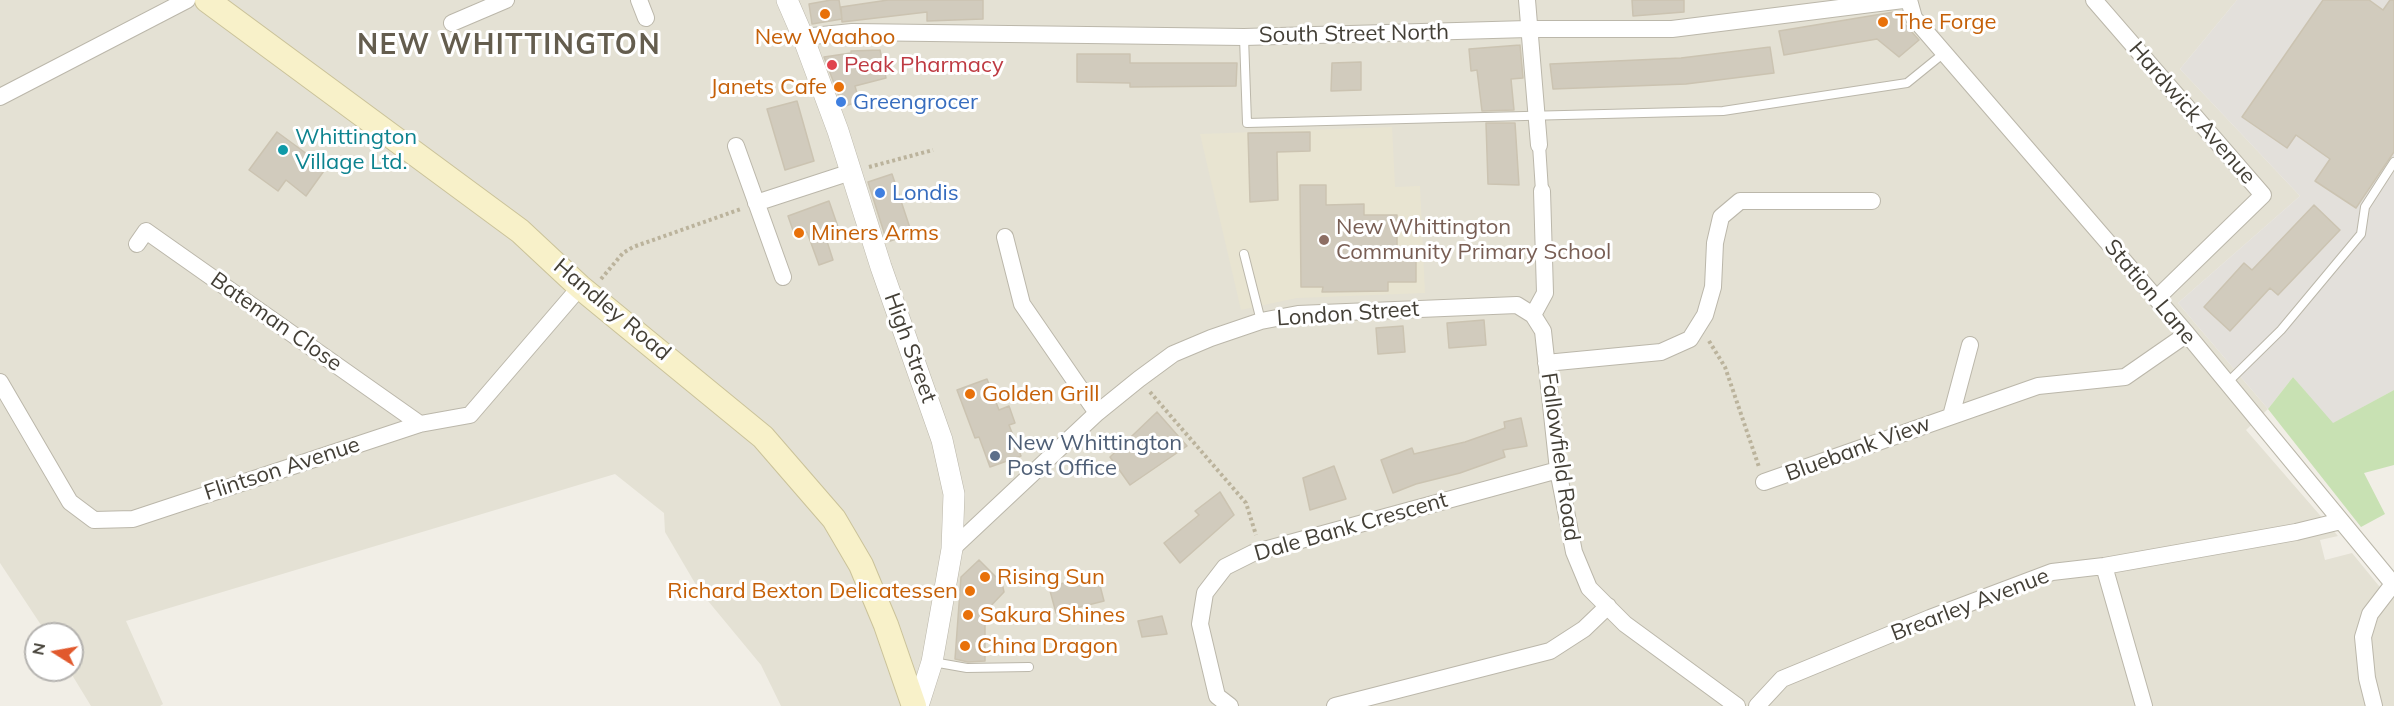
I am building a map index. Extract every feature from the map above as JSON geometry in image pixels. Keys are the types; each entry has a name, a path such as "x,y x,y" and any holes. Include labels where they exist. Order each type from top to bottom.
{"main road":[{"name":"Handley Road","path":"207,0 520,231 585,290 763,437 834,519 861,566 916,706"}],"street":[{"path":"0,97 187,0"},
{"path":"452,23 506,0"},
{"path":"639,0 646,18"},
{"name":"High Street","path":"786,0 803,37 851,172 881,267 942,440 954,494 952,549 932,662 916,706"},
{"path":"1527,0 1542,191 1545,293 1533,315"},
{"name":"South Street North","path":"803,37 852,32 1244,37 1528,29 1672,29 1903,0"},
{"name":"Station Lane","path":"1909,0 1914,18 2157,298 2394,584"},
{"name":"Hardwick Avenue","path":"2094,0 2264,195 2157,298"},
{"path":"736,146 783,277"},
{"path":"756,203 851,172"},
{"path":"1546,363 1660,351 1690,339 1705,315 1713,287 1715,243 1721,217 1740,201 1872,201"},
{"name":"Bateman Close","path":"137,244 146,231 420,424"},
{"path":"1005,237 1022,304 1097,413"},
{"name":"Flintson Avenue","path":"0,382 70,501 94,520 133,519 420,424 470,416 585,290"},
{"name":"London Street","path":"952,549 1097,413 1173,354 1211,338 1261,321 1298,314 1517,305 1533,315"},
{"name":"Fallowfield Road","path":"1533,315 1543,332 1558,470 1574,552 1589,588 1625,624 1737,706"},
{"name":"Bluebank View","path":"1764,482 2038,386 2125,376 2187,334"},
{"name":"Bluebank View","path":"1951,416 1970,345"},
{"name":"Dale Bank Crescent","path":"1230,706 1217,696 1200,624 1204,593 1225,567 1261,550 1558,470"},
{"name":"Brearley Avenue","path":"1758,706 1782,680 1930,618 2052,572 2104,566 2296,532 2341,521"},
{"path":"2104,566 2144,706"},
{"path":"2374,706 2367,678 2363,638 2370,614 2394,584"},
{"path":"1335,706 1550,651 1584,629 1608,606"}],"lane":[{"path":"1244,37 1247,123 1723,111 1907,83 1944,53"},
{"path":"2226,384 2281,330 2361,234 2365,207 2394,162"},
{"path":"1244,254 1261,321"},
{"path":"932,662 967,668 1029,667"}],"path":[{"path":"851,172 933,150"},
{"path":"585,290 623,253 633,247 756,203"},
{"path":"1699,325 1725,367 1764,482"},
{"path":"1139,379 1246,503 1261,550"}],"shaded area":[{"path":"0,0 2237,0 2180,69 2300,196 2178,303 2268,409 2246,430 2338,536 2320,540 2325,560 2352,553 2379,586 2394,598 2394,706 781,706 761,665 699,590 665,532 664,513 615,474 126,621 163,704 160,706 91,706 76,682 84,682 84,622 39,622 0,563"},
{"path":"2237,0 2394,0 2394,390 2332,424 2293,377 2268,409 2178,303 2300,196 2180,69"},
{"name":"New Whittington Community Primary School","path":"1392,127 1395,187 1420,186 1425,293 1297,298 1241,310 1200,134"}],"green space":[{"path":"2293,377 2333,423 2394,390 2394,465 2364,473 2385,514 2361,527 2268,409"}],"building":[{"path":"839,0 842,19 812,24 809,4"},
{"path":"888,0 983,0 983,19 927,21 927,12 842,22 841,7"},
{"path":"1632,0 1684,0 1684,12 1633,16"},
{"path":"2323,0 2369,0 2383,10 2390,0 2394,0 2394,152 2356,208 2315,181 2330,159 2296,135 2287,148 2242,117"},
{"path":"1894,12 1919,40 1899,57 1877,39 1784,55 1779,31"},
{"path":"1520,45 1523,78 1511,79 1514,110 1482,111 1477,70 1471,71 1469,49"},
{"path":"1770,47 1774,73 1686,84 1553,89 1550,64 1681,58"},
{"path":"880,50 886,78 855,86 859,101 843,107 824,57 851,53 851,51"},
{"path":"1077,54 1130,54 1130,63 1237,63 1236,86 1130,87 1130,83 1077,82"},
{"path":"1361,62 1361,90 1331,91 1332,63"},
{"path":"797,101 814,161 785,170 767,109"},
{"path":"1486,123 1515,123 1519,185 1488,184"},
{"name":"Whittington Village Ltd.","path":"277,132 326,168 306,196 286,180 278,191 249,170"},
{"path":"1310,132 1310,151 1277,152 1278,200 1250,202 1248,133"},
{"path":"892,174 912,234 887,242 868,182"},
{"path":"1300,185 1326,185 1326,205 1364,204 1364,215 1397,215 1397,253 1416,253 1416,282 1388,282 1388,291 1322,292 1323,287 1301,287"},
{"path":"829,201 838,227 824,232 833,260 819,265 807,232 795,236 788,216"},
{"path":"2314,205 2340,230 2278,295 2270,288 2230,331 2204,307 2244,263 2252,270"},
{"path":"1484,320 1486,345 1449,348 1447,323"},
{"path":"1403,326 1405,352 1378,354 1376,328"},
{"path":"987,379 999,410 1009,406 1015,423 1009,425 1021,456 990,467 979,437 975,438 957,390"},
{"path":"1157,412 1187,446 1130,485 1110,457"},
{"path":"1521,418 1527,446 1503,450 1505,457 1393,493 1381,460 1412,448 1414,454 1465,442 1505,428 1504,422"},
{"path":"1334,466 1346,499 1310,510 1303,478"},
{"path":"1220,492 1234,515 1180,563 1164,543 1199,515 1195,511"},
{"path":"979,560 1002,583 1004,592 985,612 985,661 968,662 955,659 961,577"},
{"path":"1097,574 1104,601 1056,613 1049,587"},
{"path":"1162,616 1167,634 1142,637 1138,621"}],"place":[{"name":"New Waahoo","path":"825,14"},
{"name":"The Forge","path":"1883,22"},
{"name":"Peak Pharmacy","path":"832,65"},
{"name":"Janets Cafe","path":"839,87"},
{"name":"Greengrocer","path":"841,102"},
{"name":"Whittington Village Ltd.","path":"283,150"},
{"name":"Londis","path":"880,193"},
{"name":"Miners Arms","path":"799,233"},
{"name":"New Whittington Community Primary School","path":"1324,240"},
{"name":"Golden Grill","path":"970,394"},
{"name":"New Whittington Post Office","path":"995,456"},
{"name":"Rising Sun","path":"985,577"},
{"name":"Richard Bexton Delicatessen","path":"970,591"},
{"name":"Sakura Shines","path":"968,615"},
{"name":"China Dragon","path":"965,646"}],"district":[{"name":"NEW WHITTINGTON","path":"509,46"}]}
